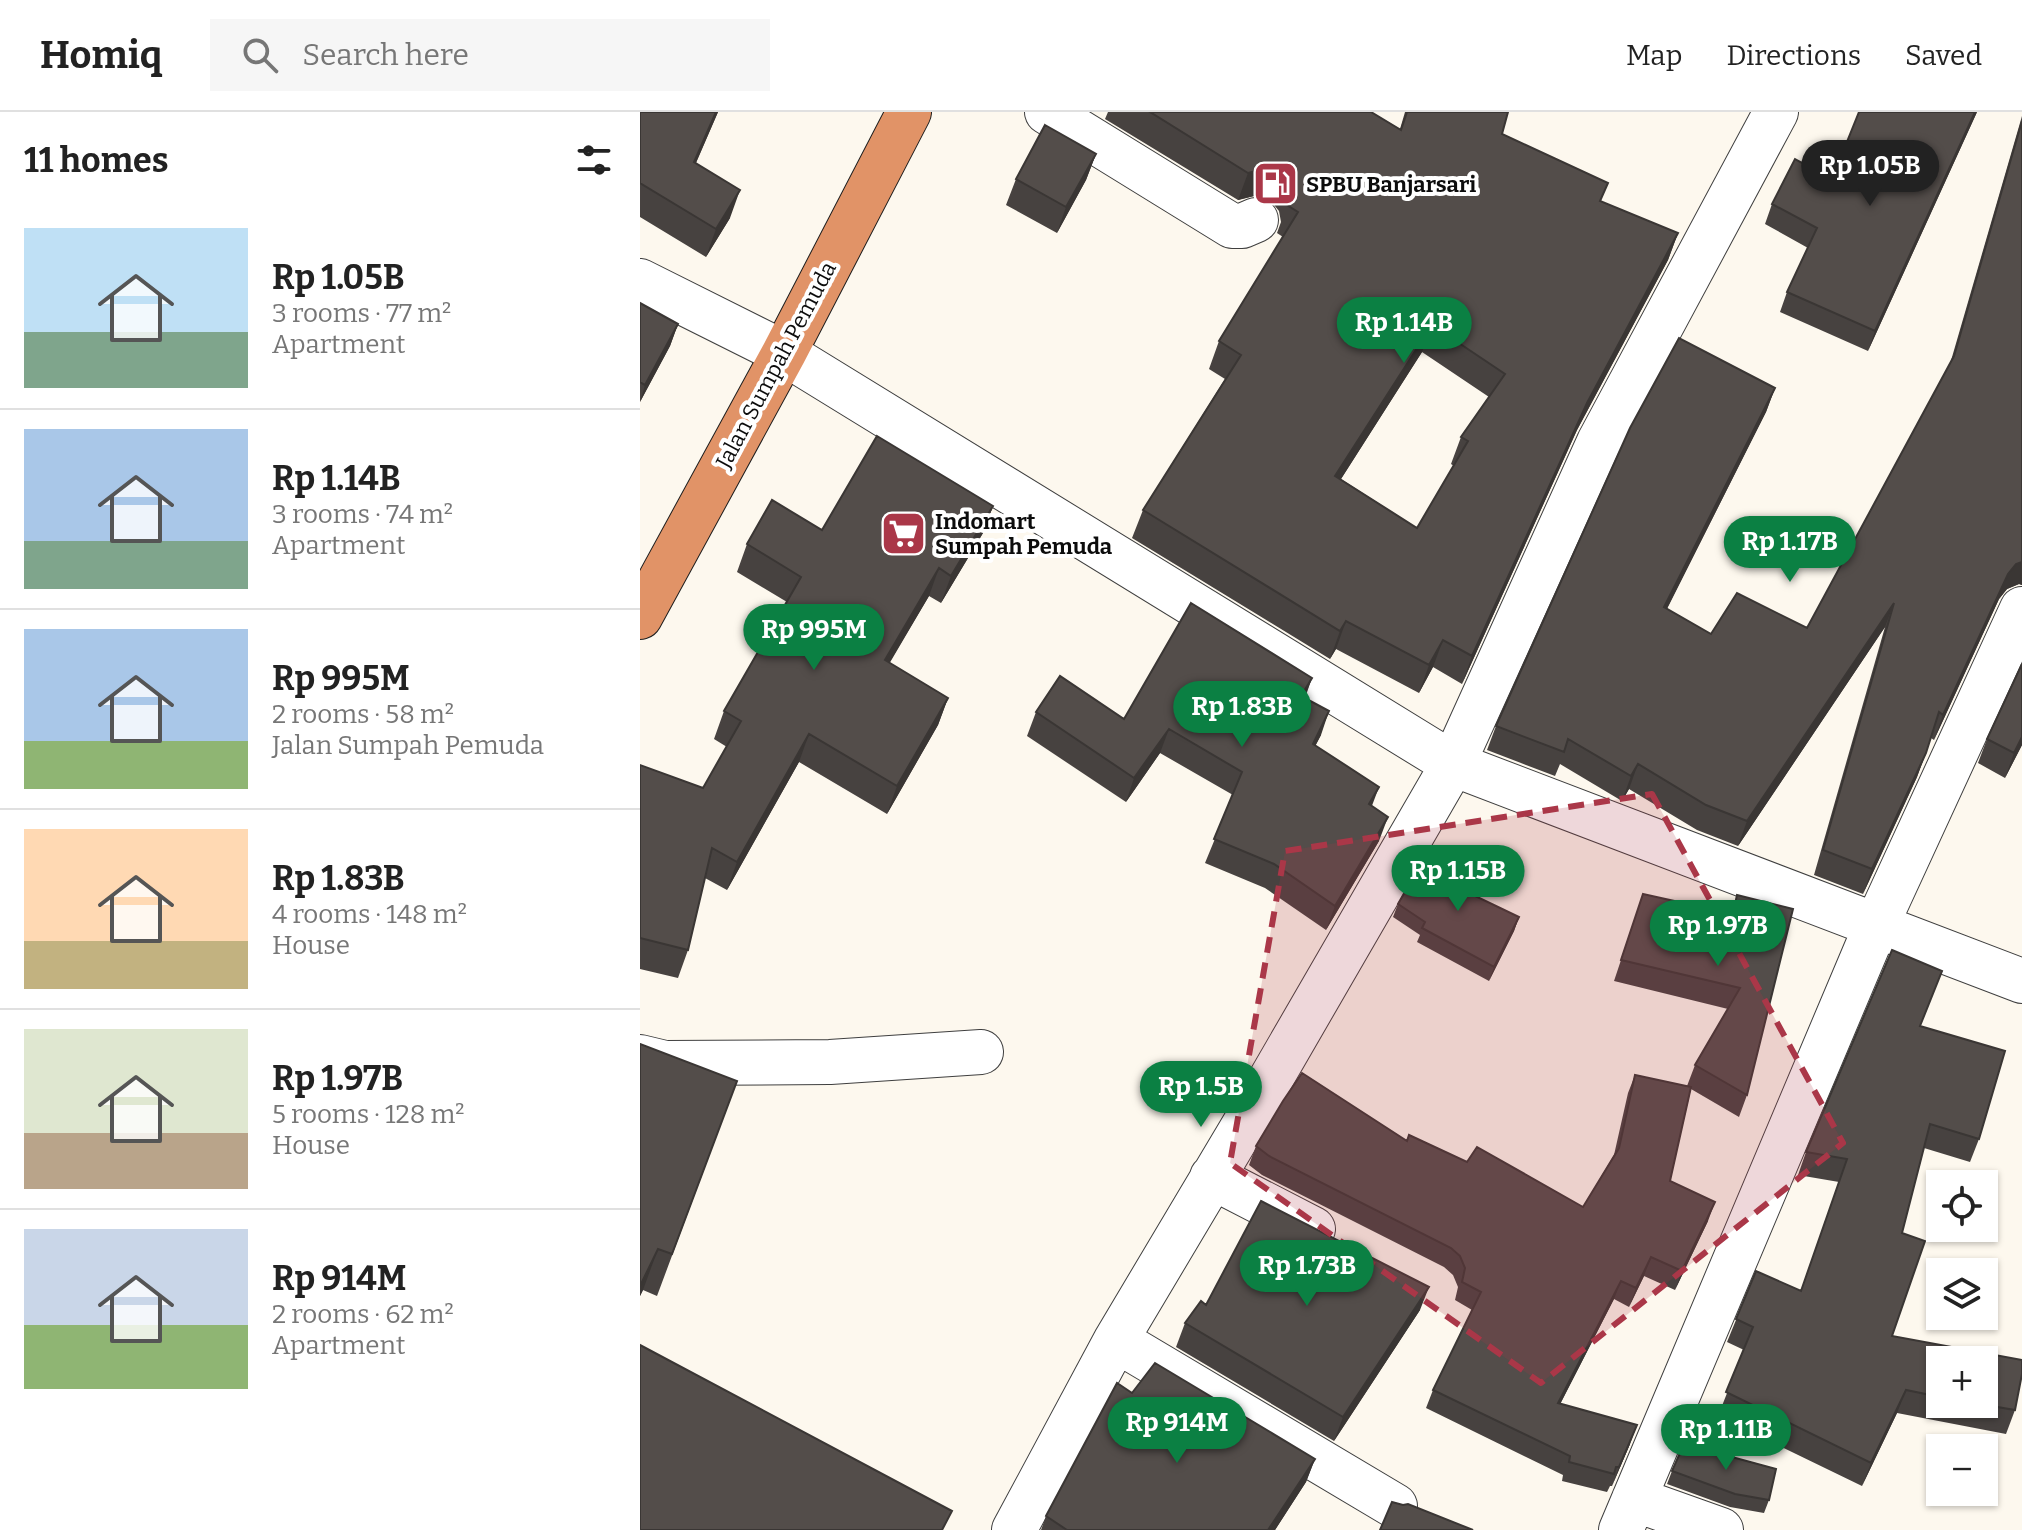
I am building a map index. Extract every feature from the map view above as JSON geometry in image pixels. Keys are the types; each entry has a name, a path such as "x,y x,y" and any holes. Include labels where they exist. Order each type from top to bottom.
{"highway":[{"name":"Jalan Sumpah Pemuda","path":"640,617 784,353 909,112"}],"street":[{"path":"1047,112 1232,226 1242,226 1256,220"},
{"path":"1014,1530 1116,1340 1453,764 1599,442 1776,112"},
{"path":"640,281 784,353 1453,764 2022,981"},
{"path":"1721,1530 1628,1514 1876,926 2022,609"},
{"path":"640,1057 665,1063 830,1062 981,1052"},
{"path":"1212,1177 1350,1247"},
{"path":"1116,1340 1395,1506"}],"highlighted area":[{"path":"1652,794 1843,1143 1541,1383 1230,1163 1285,851"}],"building":[{"path":"640,112 716,112 694,162 740,190 716,229 640,183"},
{"path":"1150,112 1371,112 1401,130 1407,112 1508,112 1502,134 1608,183 1600,201 1678,233 1587,403 1472,656 1443,640 1429,665 1346,621 1340,631 1143,510 1241,355 1219,341 1298,212 1287,205 1291,195 1289,183 1280,172 1268,168 1248,173","holes":["1432,325 1505,374 1461,437 1468,441 1417,528 1335,476"]},
{"path":"1859,112 1975,112 1875,331 1787,292 1817,228 1772,204 1795,159 1832,179"},
{"path":"2022,121 2022,562 2008,574 1943,715 1939,712 1926,753 1872,869 1823,850 1894,603 1747,821 1706,805 1638,764 1631,776 1568,739 1564,752 1496,726 1630,428 1679,338 1775,388 1664,607 1711,634 1737,593 1807,628 1954,356"},
{"path":"1045,125 1096,154 1066,207 1016,179"},
{"path":"640,303 678,324 645,385 640,382"},
{"path":"877,436 993,506 951,576 939,568 885,660 948,698 897,786 809,734 737,862 712,848 688,950 640,938 640,765 703,788 741,721 724,711 801,577 747,544 772,500 822,530"},
{"path":"1191,603 1312,678 1301,696 1329,711 1313,744 1379,787 1369,804 1388,817 1335,906 1274,864 1214,839 1242,772 1169,729 1134,778 1036,712 1060,676 1124,719"},
{"path":"2022,664 2022,737 2014,753 1987,739"},
{"path":"1425,857 1473,890 1471,894 1519,917 1494,967 1422,928 1425,922 1398,904"},
{"path":"1643,894 1733,914 1737,895 1793,909 1747,1095 1695,1065 1740,988 1621,960"},
{"path":"1892,950 1942,971 1920,1026 2005,1051 1979,1139 1930,1124 1902,1233 1925,1241 1892,1336 1946,1346 1926,1346 1926,1394 1906,1390 1871,1463 1726,1392 1753,1327 1736,1319 1756,1271 1801,1291 1847,1159 1806,1152"},
{"path":"640,1044 737,1081 672,1254 658,1249 640,1286"},
{"path":"1302,1073 1407,1141 1409,1135 1467,1162 1477,1147 1583,1207 1619,1148 1635,1075 1691,1087 1670,1181 1715,1202 1682,1271 1651,1257 1636,1288 1621,1281 1558,1403 1637,1425 1614,1474 1569,1462 1570,1456 1433,1390 1481,1292 1462,1282 1465,1268 1460,1256 1451,1248 1269,1156 1256,1146"},
{"path":"1261,1201 1429,1287 1343,1417 1185,1323 1201,1301 1206,1305"},
{"path":"640,1345 952,1511 942,1530 640,1530"},
{"path":"1998,1356 2022,1360 2015,1410 1998,1407"},
{"path":"1155,1363 1315,1459 1268,1530 1067,1530 1046,1516 1117,1383 1132,1393"},
{"path":"1684,1444 1776,1469 1769,1500 1735,1494 1672,1471"},
{"path":"1392,1502 1408,1504 1473,1530 1380,1530"}],"place":[{"name":"SPBU Banjarsari","path":"1275,184"},
{"name":"Indomart Sumpah Pemuda","path":"904,534"}]}
